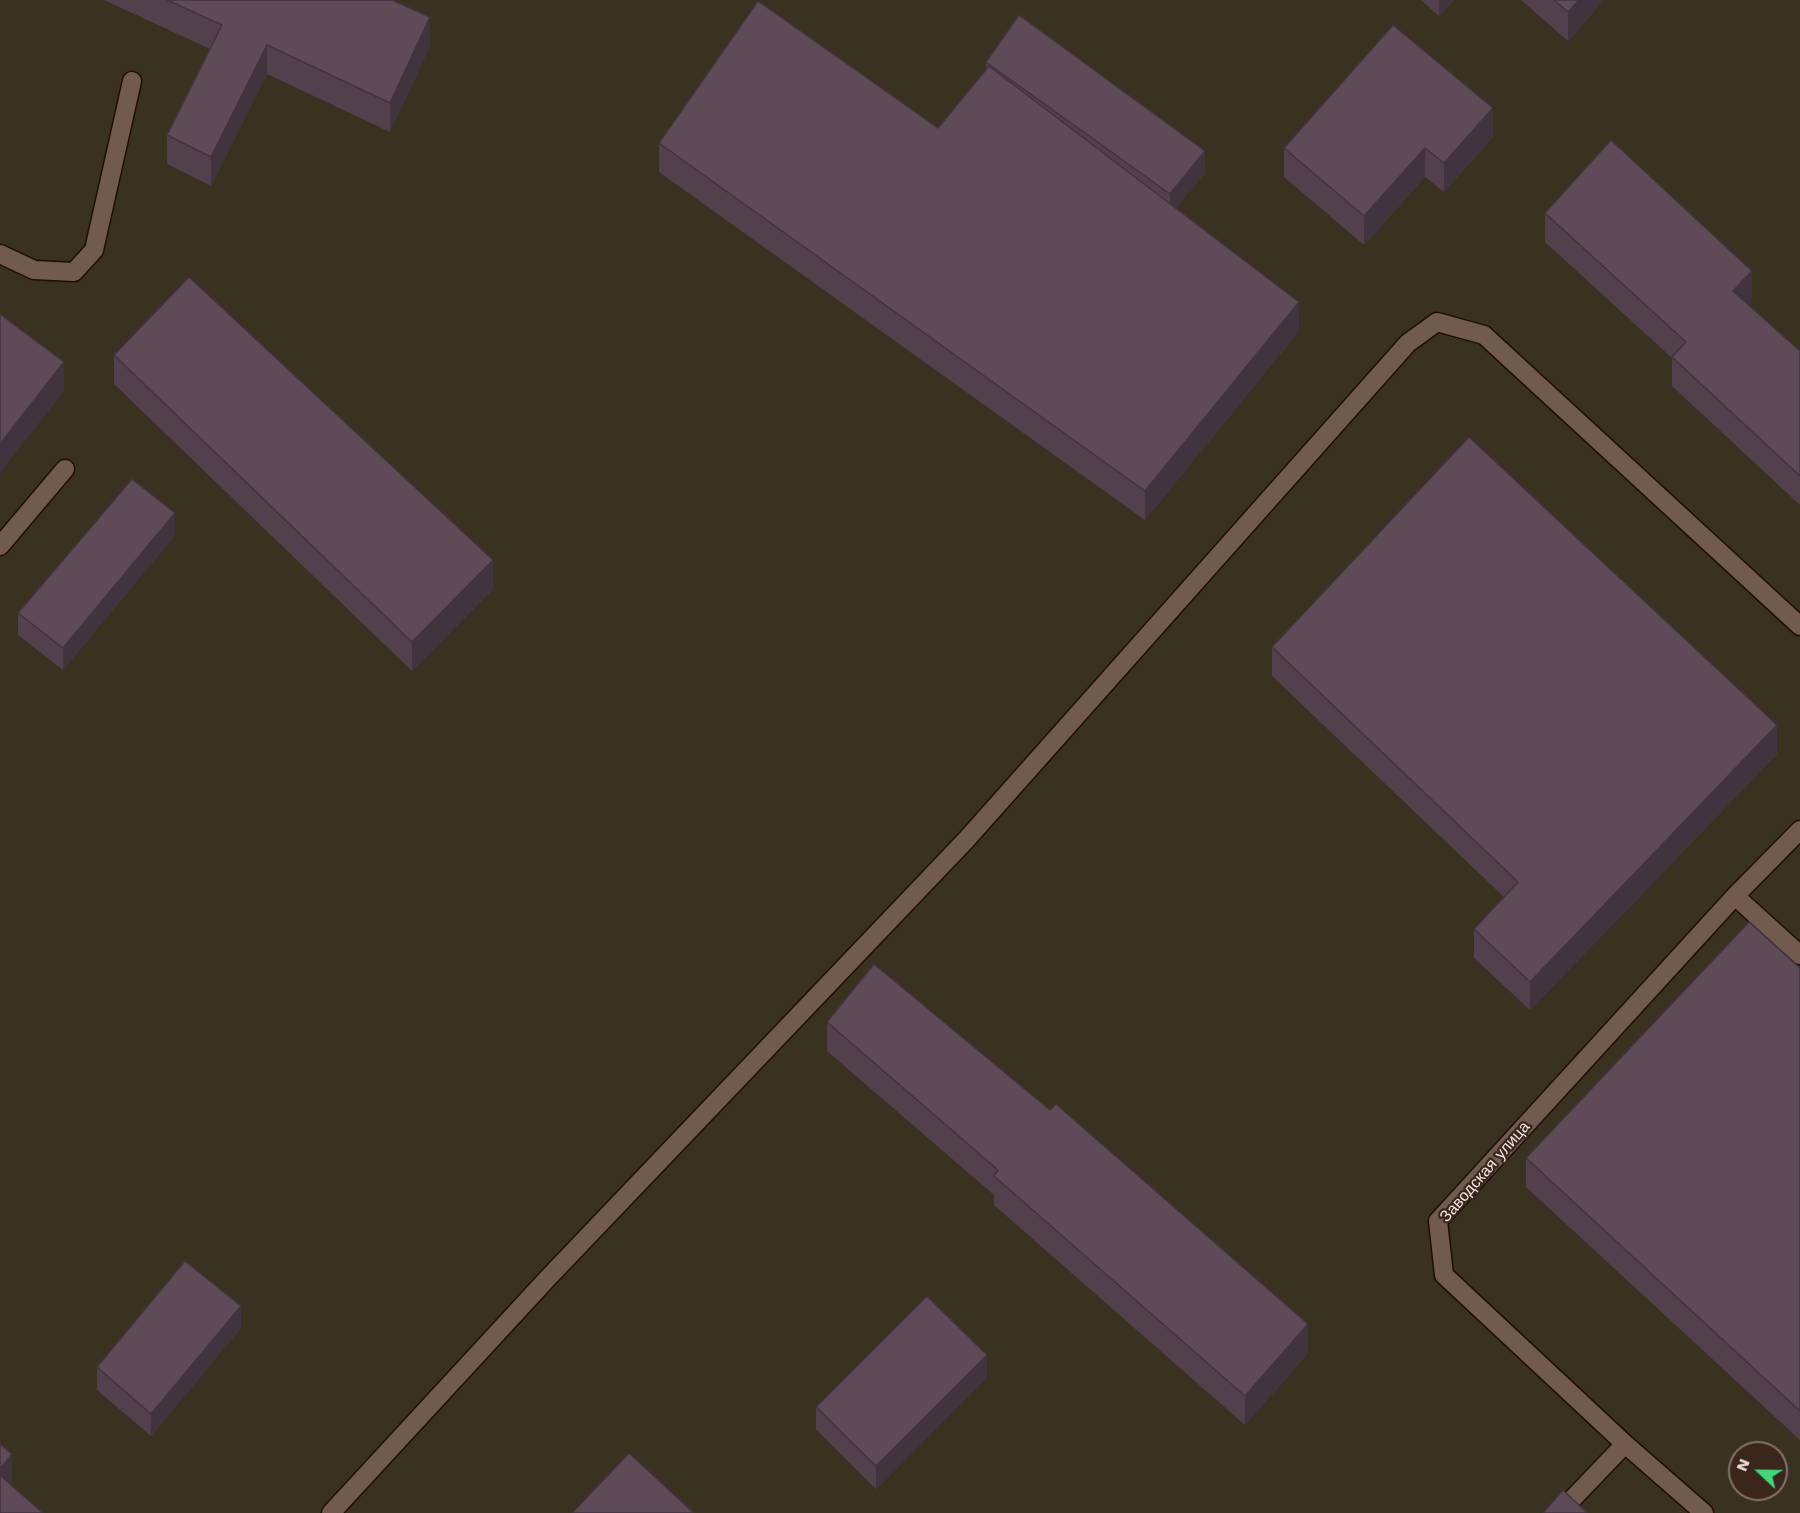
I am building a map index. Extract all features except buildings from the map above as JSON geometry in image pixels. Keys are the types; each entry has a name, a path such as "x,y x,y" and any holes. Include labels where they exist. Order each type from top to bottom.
{"street":[{"path":"0,254 34,270 74,272 94,250 132,81"},
{"path":"331,1513 547,1279 966,840 1408,343 1437,322 1484,334 1800,626"},
{"path":"0,546 65,469"},
{"name":"Заводская улица","path":"1704,1513 1625,1444 1444,1275 1438,1221 1735,896 1800,830"},
{"path":"1735,896 1800,955"},
{"path":"1559,1513 1625,1444"}],"shaded area":[{"path":"0,0 1800,0 1800,1513 0,1513"}]}
